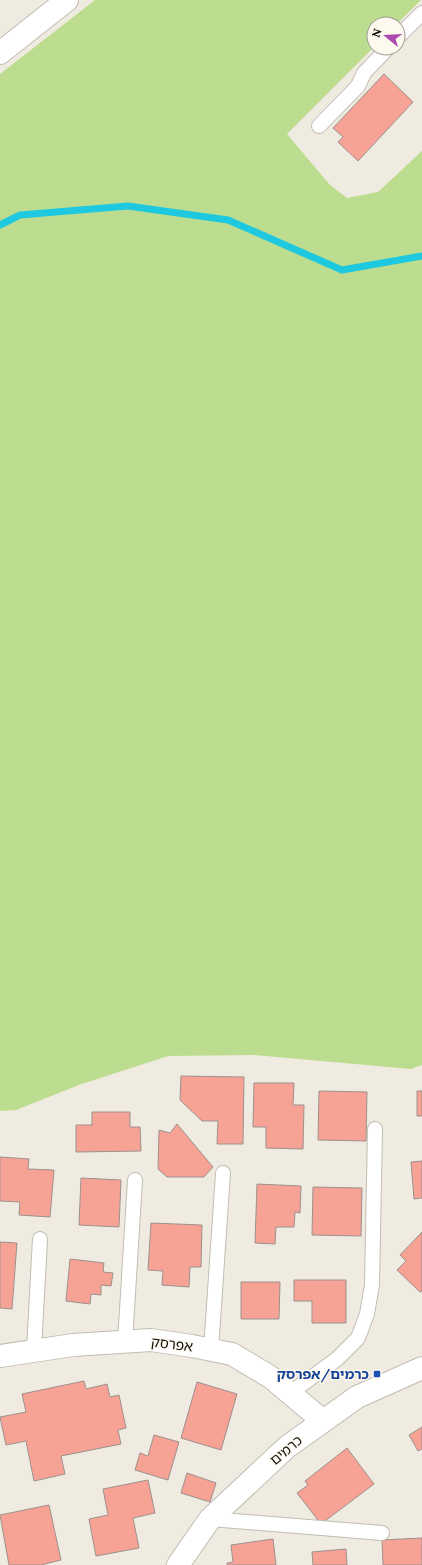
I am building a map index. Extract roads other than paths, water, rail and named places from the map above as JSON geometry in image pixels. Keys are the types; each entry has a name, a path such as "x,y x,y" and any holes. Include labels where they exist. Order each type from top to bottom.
{"street":[{"path":"0,53 67,0"},
{"name":"אפרסק","path":"0,1356 74,1345 151,1340 232,1354 272,1378 323,1421"},
{"name":"כרמים","path":"178,1565 210,1519 287,1447 357,1396 422,1368"}],"lane":[{"path":"406,29 422,13"},
{"path":"319,126 358,86 364,73 380,56"},
{"path":"290,1393 338,1359 358,1338 367,1314 372,1285 375,1129"},
{"path":"211,1350 223,1173"},
{"path":"125,1342 135,1180"},
{"path":"34,1350 40,1239"},
{"path":"210,1519 382,1533"}],"waterway":[{"path":"0,225 20,215 128,206 228,220 342,270 422,256"}],"place":[{"name":"כרמים/אפרסק","path":"377,1374"}]}
